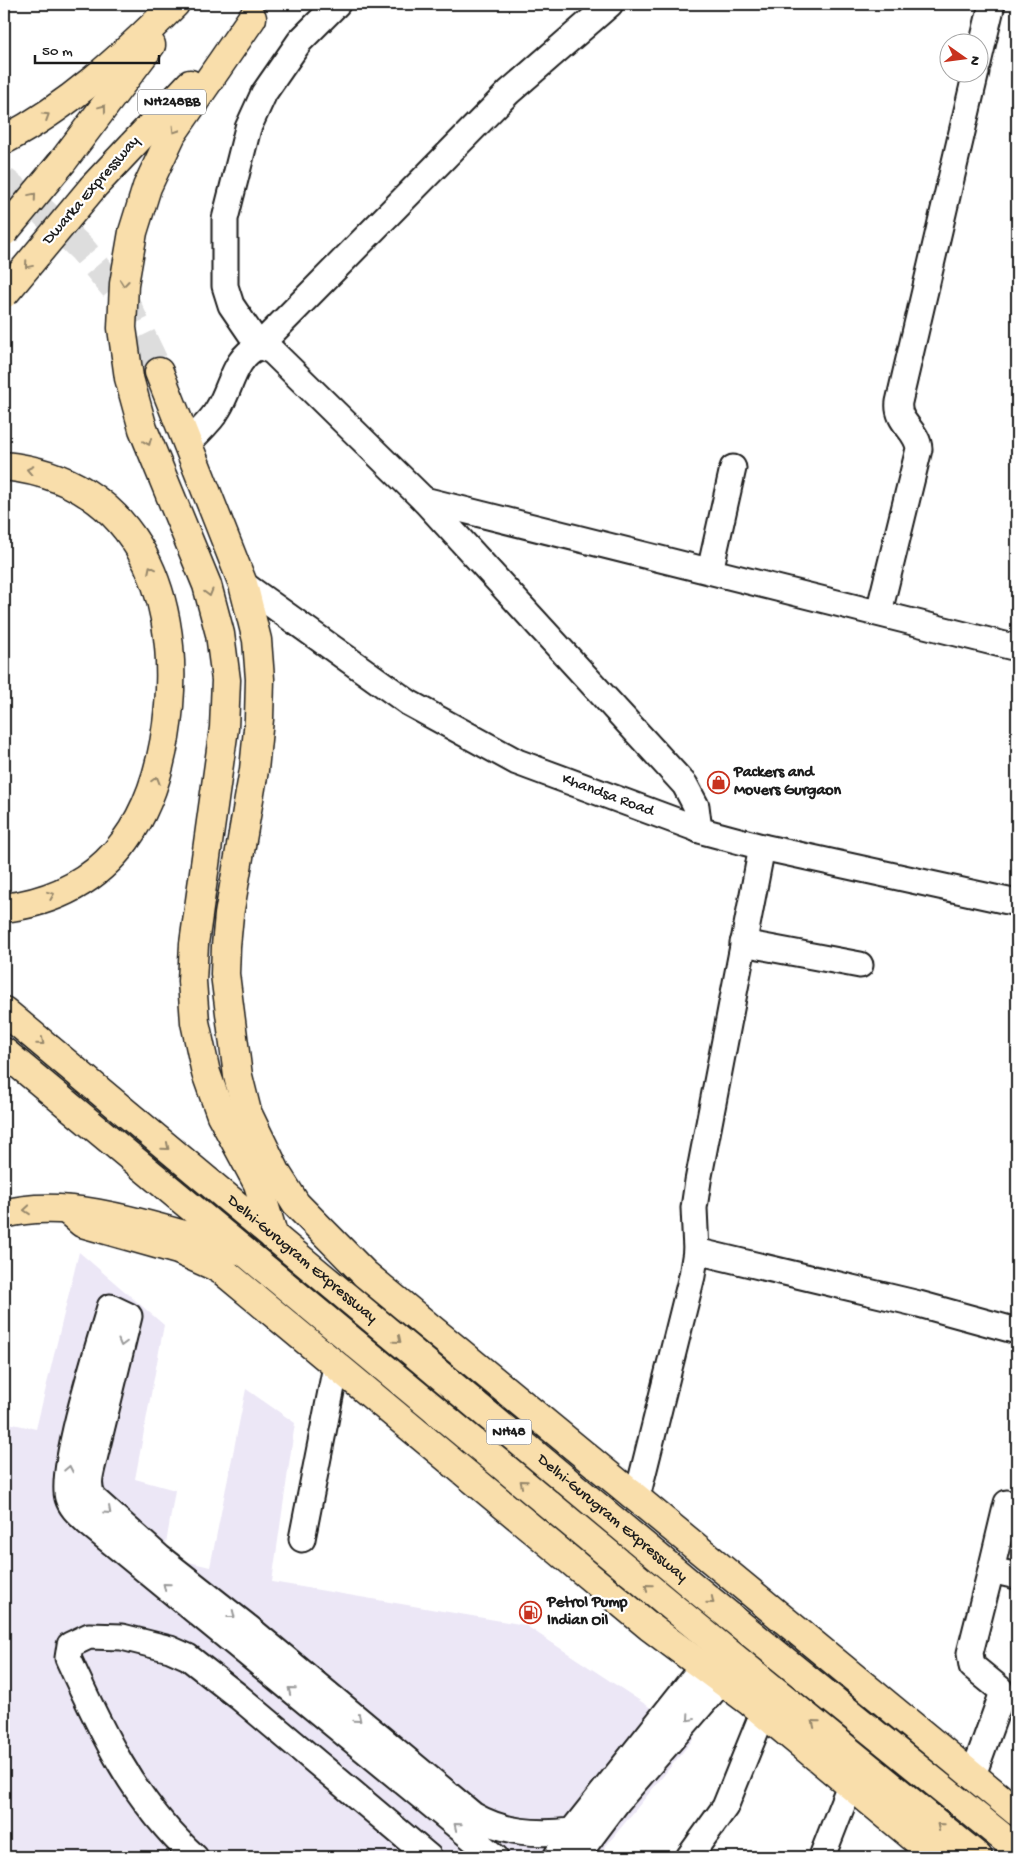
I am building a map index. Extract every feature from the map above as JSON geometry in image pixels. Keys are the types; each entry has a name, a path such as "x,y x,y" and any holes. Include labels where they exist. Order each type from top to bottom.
{"main road":[{"path":"4,140 64,104 133,46 175,4"},
{"name":"NH248BB","path":"4,232 63,161 182,4"},
{"path":"260,11 172,134 146,187 133,232 124,284 122,328 129,378 143,430 207,585 220,634 226,680 224,728 194,944 192,981 195,1022 206,1073 218,1106 258,1184 274,1237"},
{"name":"Dwarka Expressway","path":"4,294 93,187 260,11"},
{"path":"158,372 243,584 256,640 260,679 259,718 254,770 229,915 225,974 238,1076 247,1112 277,1174 296,1204 365,1274 1017,1812"},
{"path":"4,466 36,471 71,485 109,511 124,527 153,571 161,594 168,627 171,685 162,762 145,810 125,841 108,861 75,884 36,901 4,908"},
{"name":"Delhi-Gurugram Expressway","path":"4,1011 695,1588 1017,1849"},
{"name":"Delhi-Gurugram Expressway","path":"4,1052 978,1857"},
{"path":"4,1214 51,1208 111,1217 246,1253"},
{"path":"67,1210 82,1223 94,1228 178,1250 214,1266 650,1627 763,1713 937,1857"}],"street":[{"path":"337,4 300,41 264,93 248,128 225,218 225,286 231,305 259,346 272,351 424,500 685,785 696,806 699,830"},
{"path":"187,444 218,410 240,359 250,350 259,346 509,92 610,4"},
{"path":"985,32 992,4"},
{"path":"879,612 919,449 917,439 900,417 899,402 974,82"},
{"path":"710,571 733,468"},
{"path":"424,500 879,612 1017,648"},
{"name":"Khandsa Road","path":"243,584 409,703 517,762 699,830 762,847 1017,903"},
{"path":"637,1497 674,1356 692,1276 696,1251 694,1208 762,847"},
{"path":"743,943 860,965"},
{"path":"696,1251 919,1304 1017,1331"},
{"path":"495,1857 77,1512 78,1494 89,1479 129,1316 110,1307 85,1394 66,1483 78,1494 93,1498 160,1558 473,1815 497,1827 511,1830 546,1834 572,1831"},
{"path":"302,1539 336,1366"},
{"path":"973,1775 1002,1695 1000,1689 976,1670 970,1662 970,1653 1007,1503"},
{"path":"991,1570 1017,1576"},
{"path":"195,1857 172,1837 156,1817 106,1741 68,1658 70,1645 80,1639 89,1636 122,1637 170,1649 188,1657 239,1696 429,1857"},
{"path":"556,1857 572,1831 712,1674"},
{"path":"576,1857 712,1674"},
{"path":"688,1857 726,1806 763,1713"},
{"path":"823,1854 850,1785"}],"shaded area":[{"path":"79,1252 164,1325 135,1479 175,1490 164,1556 210,1567 246,1389 295,1423 272,1582 525,1625 695,1737 597,1857 4,1857 4,1422 36,1429"}],"tunnel":[{"path":"4,181 40,209 82,249 125,301 159,372"}],"place":[{"name":"Packers and Movers Gurgaon","path":"718,782"},
{"name":"Petrol Pump Indian Oil","path":"531,1612"}]}
